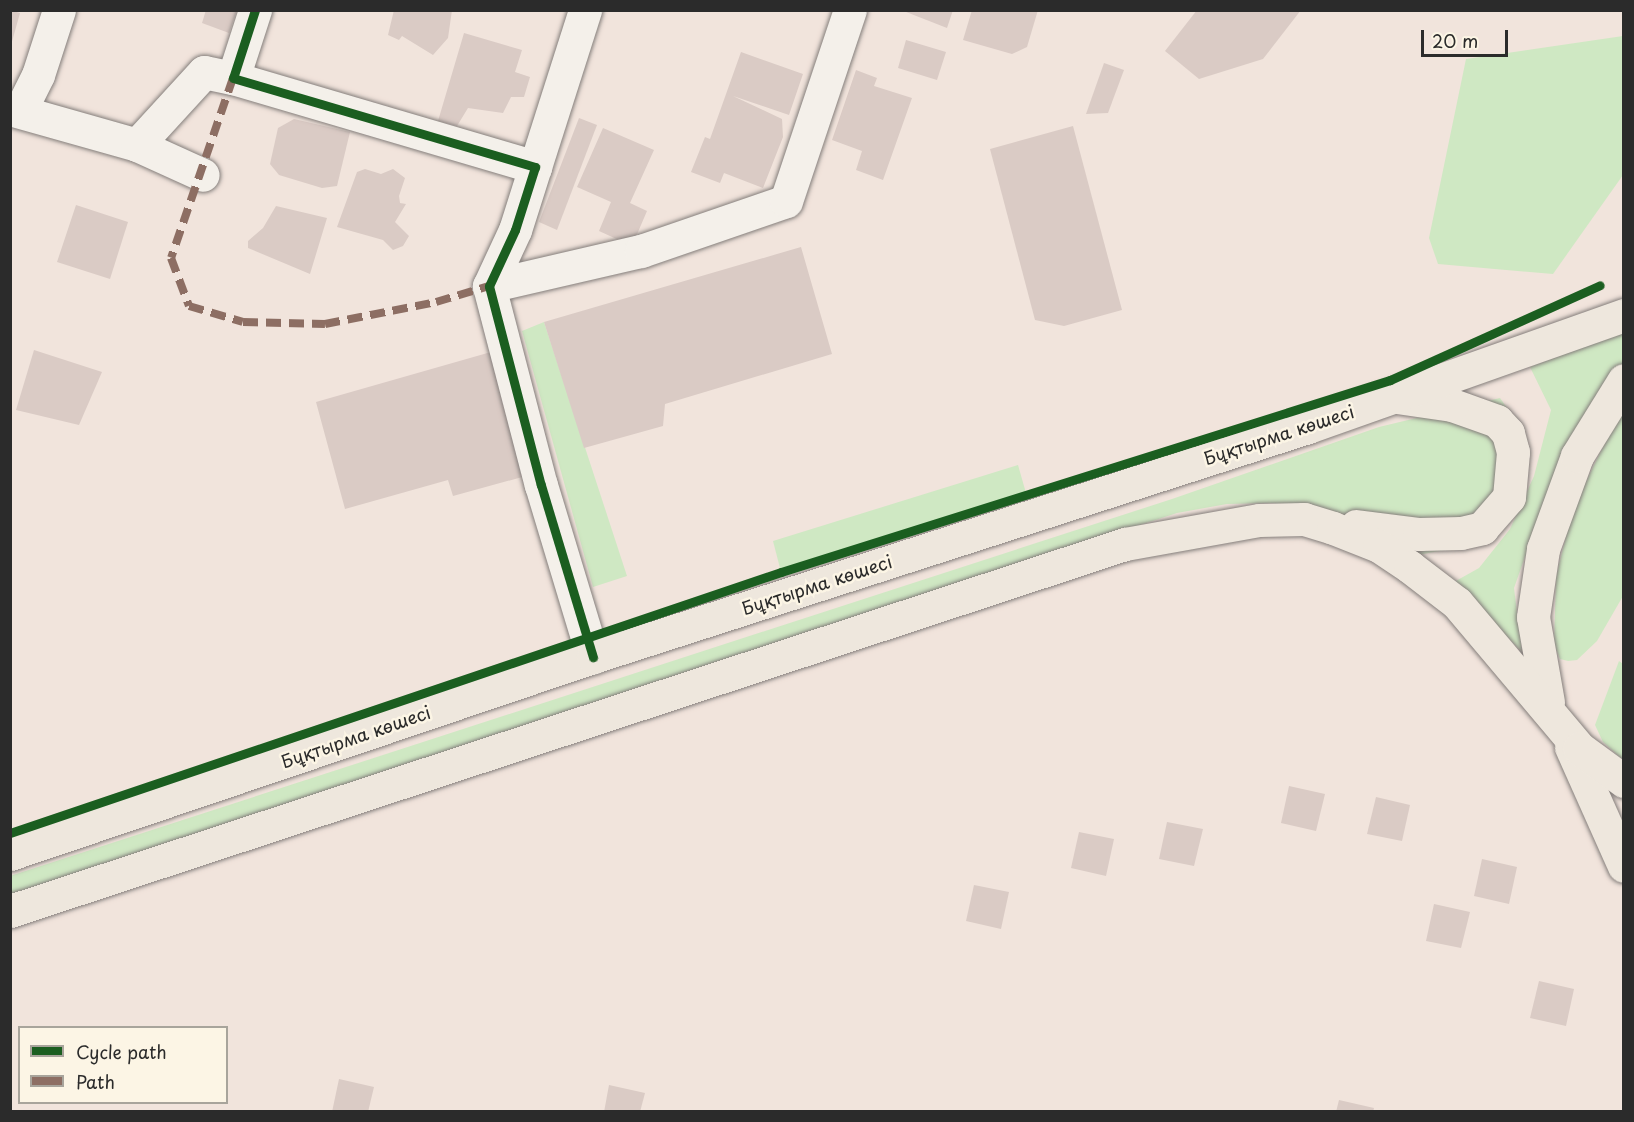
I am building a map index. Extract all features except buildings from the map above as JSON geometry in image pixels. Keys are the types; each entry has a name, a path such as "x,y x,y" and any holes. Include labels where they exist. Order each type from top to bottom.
{"main road":[{"name":"Бұқтырма көшесі","path":"10,854 593,657 1394,397 1623,315"},
{"path":"1623,380 1576,456 1538,571 1533,617 1542,681 1552,717 1593,793 1623,866"},
{"path":"10,911 1125,544 1217,525 1304,519 1419,534 1461,534 1482,528 1497,515 1509,497 1514,475 1508,433 1497,421 1477,412 1394,397"},
{"path":"1304,519 1379,546 1457,603 1552,717 1593,762 1623,781"}],"street":[{"path":"59,10 38,75 15,110 137,145 203,175"},
{"path":"233,78 255,10"},
{"path":"585,10 515,230 489,286 541,485 593,657"},
{"path":"489,286 641,251 786,201 850,10"},
{"path":"137,145 204,72 233,78 535,167"}],"green space":[{"path":"1623,36 1623,175 1553,274 1438,264 1429,238 1466,59"},
{"path":"544,322 627,576 593,587 522,331"},
{"path":"1623,331 1623,366 1550,486 1514,588 1522,652 1454,582 1479,568 1510,529 1534,476 1551,410 1530,367"},
{"path":"1500,398 1521,428 1512,480 1455,548 1418,555 1273,503 1227,504 1177,513 11,894 10,876 1172,499 1379,427"},
{"path":"1623,406 1623,596 1597,641 1577,660 1568,661 1560,659 1554,645 1556,577 1573,508"},
{"path":"1018,465 1026,493 781,572 773,541"},
{"path":"1619,661 1623,664 1623,760 1603,742 1595,725"}],"marked path":[{"path":"233,78 171,258 189,306 243,322 325,324 436,302 489,286"}],"cycle path":[{"path":"255,10 233,78 535,167 515,230 489,286 541,485 593,657"},
{"path":"10,833 781,572 1390,380 1600,285"}]}
